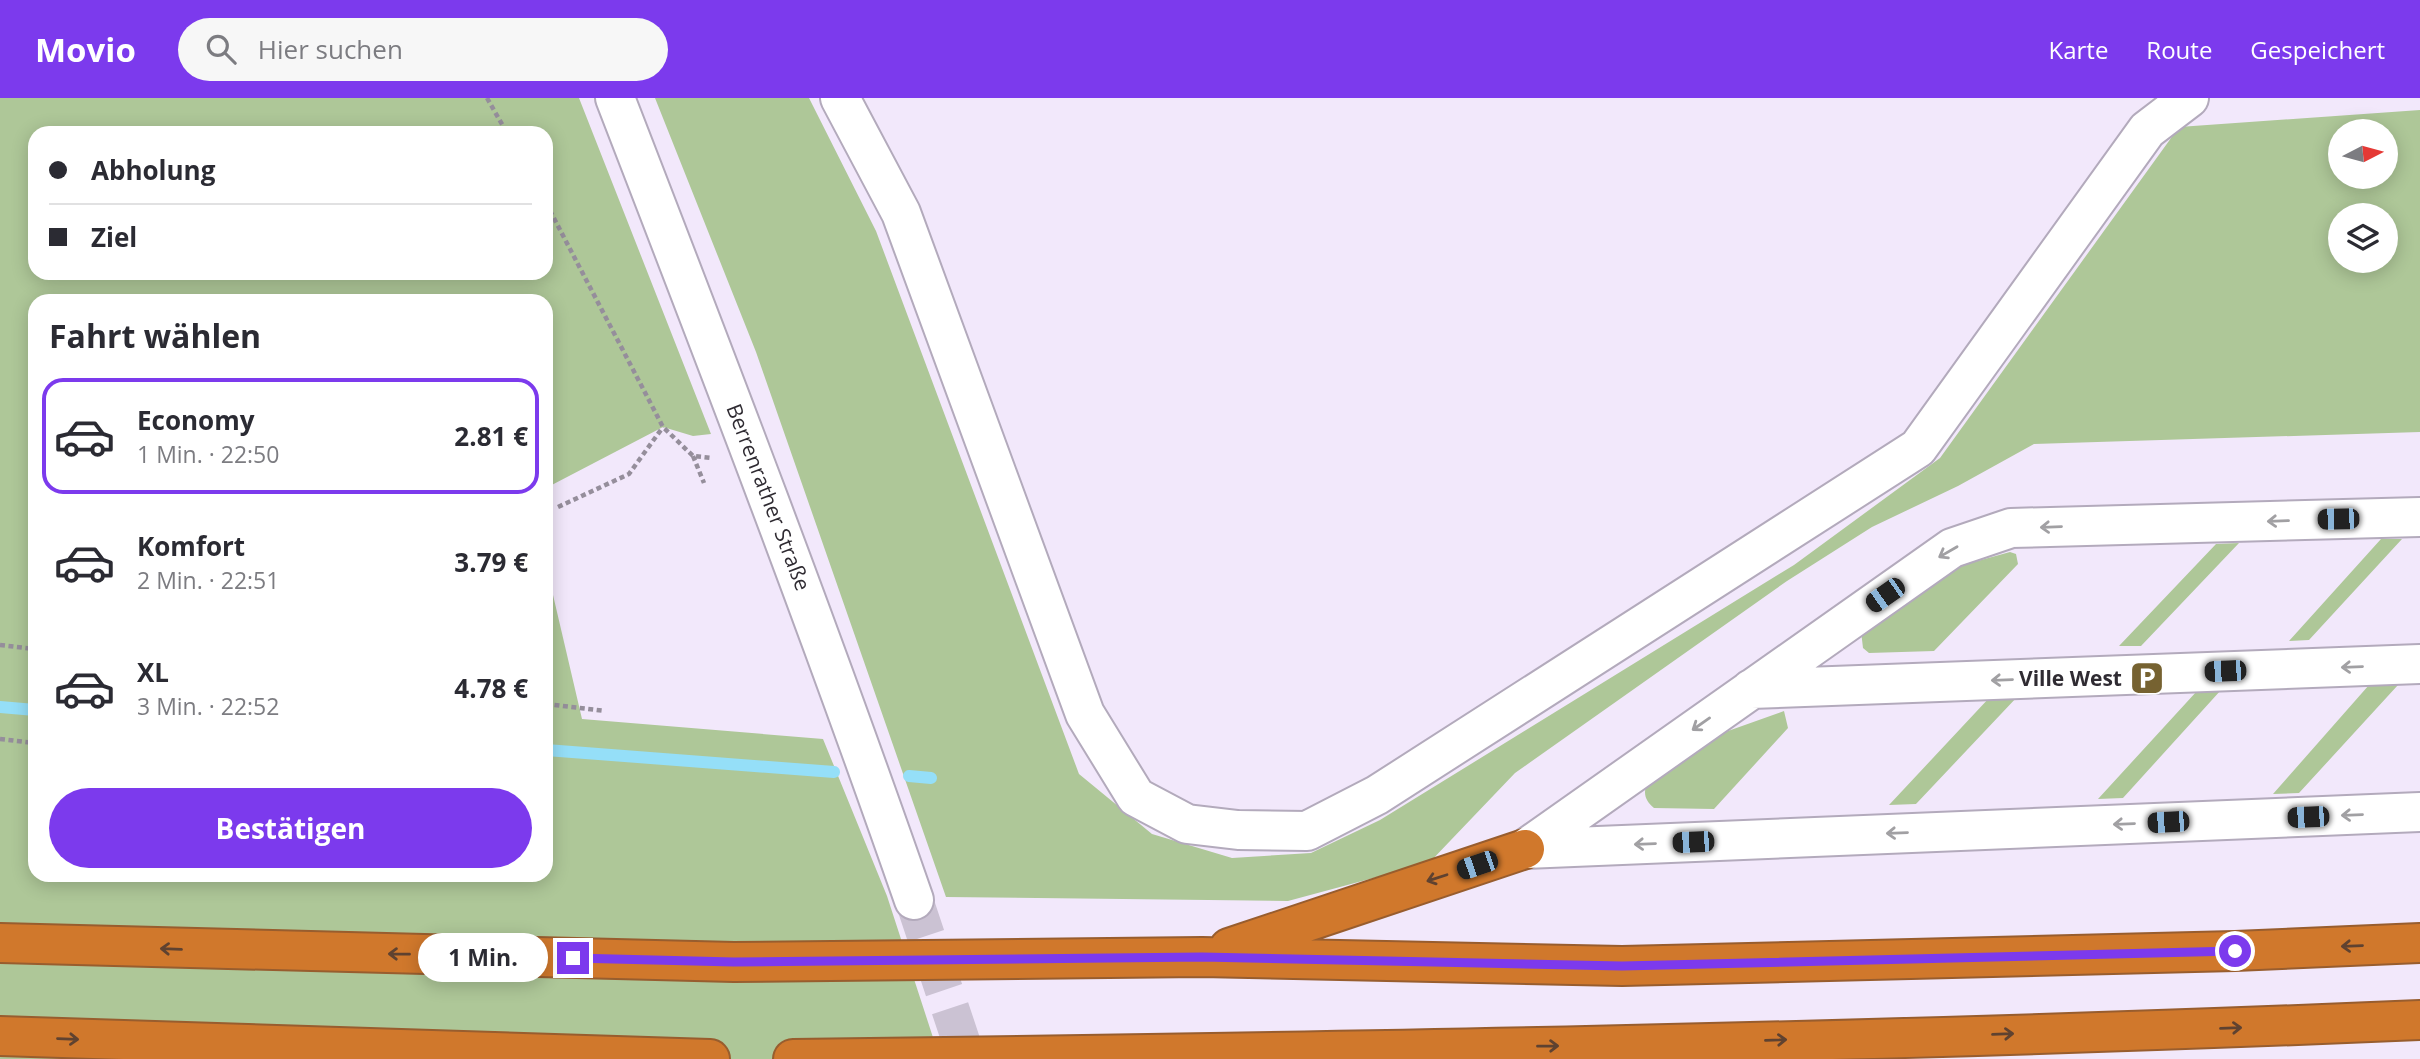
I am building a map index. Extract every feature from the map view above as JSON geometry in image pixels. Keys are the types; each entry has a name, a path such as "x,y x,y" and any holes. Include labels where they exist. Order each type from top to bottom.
{"highway":[{"path":"1202,957 1525,849"},
{"path":"0,943 734,962 1202,957 1622,966 2235,951 2420,943"},
{"path":"793,1059 1274,1056 2239,1028 2420,1020"},
{"path":"0,1036 710,1059"}],"street":[{"name":"Berrenrather Straße","path":"615,98 756,461 914,900"},
{"path":"840,98 901,214 1085,714 1136,797 1187,824 1238,830 1307,831 1377,795 1918,448 2147,130 2189,98"},
{"path":"1525,849 1952,548 2011,528 2420,517"},
{"path":"1751,689 2420,664"},
{"path":"1525,849 2420,812"}],"path":[{"path":"487,98 503,126"},
{"path":"553,216 663,427 629,474 558,507"},
{"path":"693,456 704,483"},
{"path":"0,645 28,648"},
{"path":"553,705 605,710"},
{"path":"0,739 28,742"}],"green space":[{"path":"0,98 579,98 711,434 693,436 663,427 553,484 553,294 28,294 28,882 553,882 553,595 582,719 823,739 887,896 940,1059 0,1059"},
{"path":"655,98 809,98 876,231 1079,774 1152,834 1232,858 1311,853 1380,820 1794,565 1940,458 2179,127 2420,110 2420,432 2034,444 1958,486 1872,527 1787,581 1515,773 1429,863 1288,901 946,897 756,352"},
{"path":"2381,539 2402,539 2309,640 2289,641"},
{"path":"2239,543 2141,646 2119,646 2216,544"},
{"path":"2010,552 2016,554 2018,564 1934,651 1869,653 1863,648 1861,631 1941,575 1963,565"},
{"path":"2369,685 2398,685 2299,793 2273,794"},
{"path":"2221,690 2123,798 2098,799 2197,691"},
{"path":"2018,696 1916,804 1889,805 1990,697"},
{"path":"1784,711 1788,728 1714,809 1654,808 1648,801 1645,796 1646,786 1704,744 1728,731"}],"waterway":[{"path":"0,707 28,709"},
{"path":"553,751 834,772"},
{"path":"909,776 931,778"}],"tunnel":[{"path":"914,900 967,1059"}],"place":[{"name":"Ville West","path":"2147,678"}],"route":[{"path":"573,958 734,962 1202,957 1622,966 2235,951"}]}
